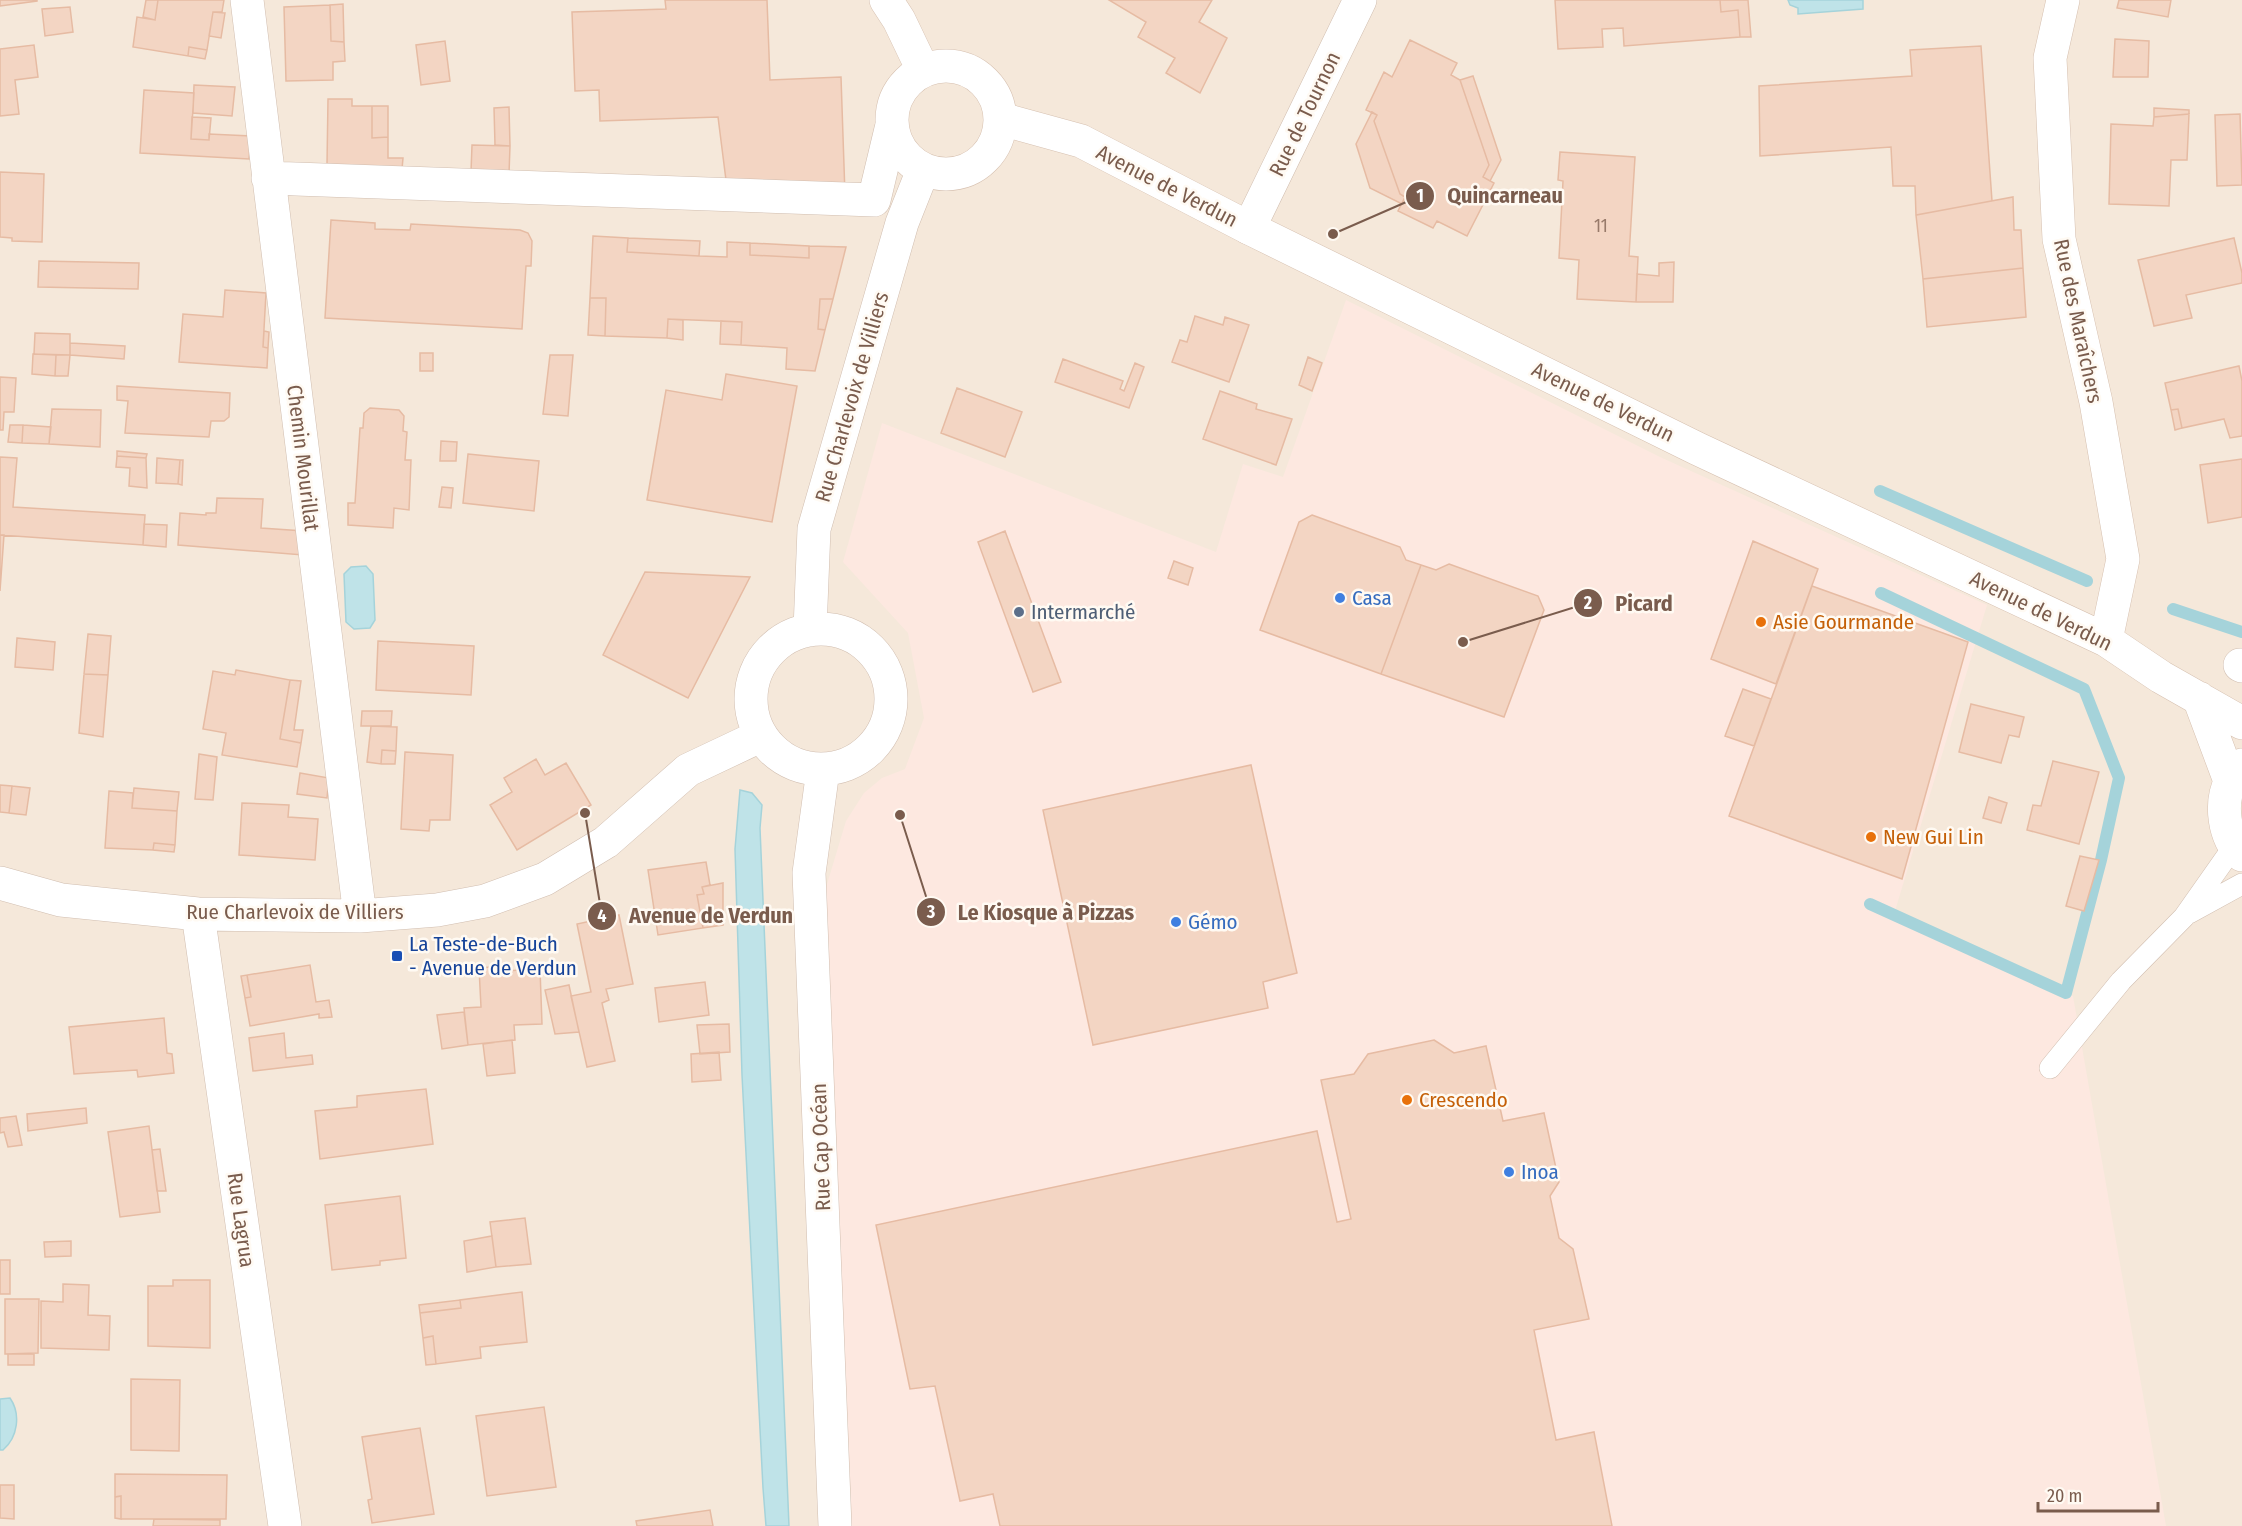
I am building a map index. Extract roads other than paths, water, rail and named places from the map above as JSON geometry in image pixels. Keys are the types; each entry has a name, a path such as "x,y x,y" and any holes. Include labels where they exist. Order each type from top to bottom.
{"street":[{"name":"Chemin Mourillat","path":"247,0 360,916"},
{"path":"886,0 899,20 923,70"},
{"name":"Rue de Tournon","path":"1249,228 1360,0"},
{"name":"Rue des Maraîchers","path":"2063,0 2050,58 2059,239 2096,402 2123,559 2106,640"},
{"path":"268,178 874,200 891,129 891,111 897,94 908,80 923,70 940,65 958,66 975,73 988,86 997,101 1001,119 998,137 989,154 976,166 959,173 941,175 923,170 908,160 897,146 891,129"},
{"name":"Avenue de Verdun","path":"1001,119 1081,141 1249,228 1687,443 2106,640 2161,677 2242,723"},
{"name":"Rue Charlevoix de Villiers","path":"810,630 814,529 902,223 923,170"},
{"path":"822,628 853,636 882,664 892,704 882,735 855,760 823,770 807,768 780,756 760,736 752,717 750,689 774,645 797,633 810,630 822,628"},
{"path":"2199,698 2236,773 2225,802 2226,825 2238,851"},
{"name":"Rue Charlevoix de Villiers","path":"0,883 61,900 198,914 360,916 437,910 485,901 545,879 606,842 688,771 760,736"},
{"name":"Rue Cap Océan","path":"823,770 809,873 835,1526"},
{"name":"Rue Lagrua","path":"198,914 285,1526"}],"lane":[{"path":"2050,1068 2121,981 2184,917 2238,851"},
{"path":"2184,917 2242,884"}],"water":[{"path":"1788,0 1863,0 1863,9 1798,14 1798,8 1790,5"},
{"path":"366,566 373,574 375,620 370,628 354,629 346,622 344,574 351,567"},
{"path":"740,790 752,793 762,805 760,828 789,1526 766,1526 763,1488 742,1075 735,849"},
{"path":"10,1398 16,1411 15,1432 8,1445 0,1450 0,1399"}],"waterway":[{"path":"1880,491 2087,581"},
{"path":"1870,904 2066,993 2101,860 2119,778 2084,689 1881,593"},
{"path":"2173,609 2242,632"}],"place":[{"name":"Quincarneau","path":"1333,234"},
{"name":"Casa","path":"1340,598"},
{"name":"Intermarché","path":"1019,612"},
{"name":"Asie Gourmande","path":"1761,622"},
{"name":"Picard","path":"1463,642"},
{"name":"Avenue de Verdun","path":"585,813"},
{"name":"Le Kiosque à Pizzas","path":"900,815"},
{"name":"New Gui Lin","path":"1871,837"},
{"name":"Gémo","path":"1176,922"},
{"name":"La Teste-de-Buch - Avenue de Verdun","path":"397,956"},
{"name":"Crescendo","path":"1407,1100"},
{"name":"Inoa","path":"1509,1172"}]}
